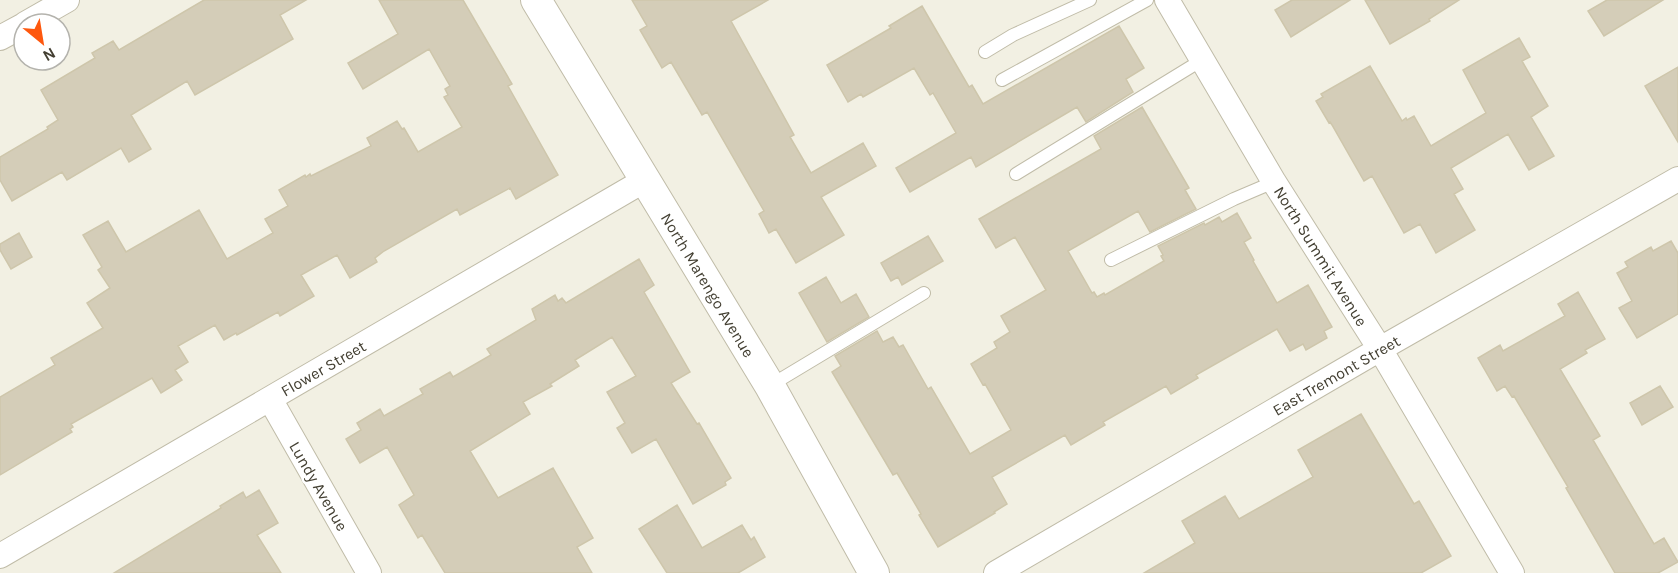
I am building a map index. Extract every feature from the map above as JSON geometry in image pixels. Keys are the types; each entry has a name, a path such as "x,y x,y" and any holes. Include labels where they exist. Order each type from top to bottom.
{"street":[{"path":"46,12 67,0"},
{"name":"North Marengo Avenue","path":"536,0 770,386 874,573"},
{"name":"North Summit Avenue","path":"1164,1 1202,60 1274,182 1380,349 1512,573"},
{"name":"East Tremont Street","path":"996,573 1380,349 1678,179"},
{"name":"Flower Street","path":"0,556 645,180"},
{"name":"Lundy Avenue","path":"270,399 369,573"}],"lane":[{"path":"985,52 1013,35 1090,0"},
{"path":"1002,80 1164,1"},
{"path":"1016,174 1202,60"},
{"path":"1111,260 1234,199 1274,182"},
{"path":"770,386 924,293"}],"building":[{"path":"204,0 306,0 280,15 293,39 195,95 187,81 131,115 151,149 129,162 121,148 67,180 62,172 12,201 0,180 0,157 48,129 47,127 58,120 41,90 95,58 92,53 113,41 119,50"},
{"path":"379,0 463,0 512,84 508,86 558,175 516,199 510,188 460,215 457,209 384,251 375,258 377,262 350,278 337,255 301,275 314,296 280,316 278,312 224,340 215,325 178,346 188,362 175,370 182,380 161,393 152,378 71,424 72,432 0,475 0,397 55,365 51,358 103,328 87,303 110,288 98,270 102,267 83,235 108,221 126,252 199,210 227,259 273,233 265,219 288,206 279,190 305,175 306,177 310,174 311,176 371,146 367,138 397,121 402,129 404,128 418,152 462,127 444,97 448,95 445,89 450,86 429,49 363,89 348,63 398,34"},
{"path":"632,0 768,0 731,21 794,135 790,137 811,173 863,143 876,166 821,197 844,235 796,263 776,229 769,233 759,214 764,211 707,112 702,115 671,62 662,68 640,30 647,26"},
{"path":"1292,0 1350,0 1291,37 1275,10"},
{"path":"1365,0 1459,0 1429,19 1430,21 1390,44"},
{"path":"1607,0 1663,0 1604,36 1588,11"},
{"path":"922,6 969,87 972,85 983,104 1119,26 1144,68 1126,79 1133,92 1086,122 1077,107 976,167 971,157 910,192 896,168 956,133 933,93 930,95 914,68 863,97 861,94 848,102 827,65 891,28 889,26"},
{"path":"1519,38 1530,57 1522,61 1548,106 1531,117 1554,156 1529,170 1508,134 1451,168 1463,189 1454,194 1475,230 1436,253 1420,224 1404,233 1372,176 1364,181 1316,101 1323,97 1321,94 1370,66 1402,121 1414,116 1431,146 1486,113 1463,70"},
{"path":"1678,67 1678,142 1645,86"},
{"path":"1142,107 1189,188 1185,190 1196,209 1150,232 1138,211 1068,251 1092,293 1094,292 1097,297 1104,293 1105,295 1164,261 1158,246 1204,223 1205,225 1219,217 1222,222 1237,213 1251,238 1244,242 1277,303 1308,285 1332,327 1324,331 1327,338 1306,350 1303,344 1290,351 1277,329 1196,375 1198,378 1171,394 1166,386 1103,422 1105,425 1071,445 1065,435 992,477 1007,504 938,547 897,473 893,475 832,372 841,366 835,356 877,331 883,342 893,337 899,347 903,345 928,389 931,387 970,454 1011,430 971,364 997,348 994,342 1010,332 1001,316 1046,290 1015,237 996,248 979,219 1101,149 1094,136"},
{"path":"19,233 32,257 11,269 0,250 0,244"},
{"path":"928,236 943,261 902,285 898,277 891,281 881,263"},
{"path":"1671,241 1678,253 1678,314 1637,338 1619,308 1632,301 1617,273 1628,267 1625,262 1651,247 1653,251"},
{"path":"639,259 654,285 644,292 690,372 671,383 697,424 699,423 731,478 725,482 726,485 693,504 656,439 632,453 617,428 625,423 607,392 636,376 612,337 575,360 579,366 550,384 552,386 523,402 530,414 470,451 498,498 553,468 593,538 577,547 592,573 445,573 422,535 418,538 399,505 414,495 387,447 360,463 346,439 361,430 357,423 380,409 384,416 423,394 420,389 450,372 453,377 491,355 487,349 536,320 532,309 555,295 558,301 562,298 566,303"},
{"path":"826,277 841,303 856,294 869,317 827,342 799,293"},
{"path":"1578,292 1605,339 1585,350 1587,353 1560,369 1600,436 1593,440 1654,544 1664,538 1678,562 1658,573 1615,573 1566,488 1568,487 1514,396 1512,397 1505,386 1497,391 1478,358 1500,345 1503,351 1565,316 1558,304"},
{"path":"1660,386 1673,407 1642,425 1630,403"},
{"path":"1361,414 1414,504 1419,501 1451,556 1421,573 1144,573 1195,543 1182,521 1225,496 1239,519 1313,477 1298,450"},
{"path":"259,490 278,523 257,535 281,573 114,573 221,508 220,506 243,492 246,498"},
{"path":"677,505 702,548 742,525 751,540 754,537 765,557 738,573 667,573 639,529"}]}
